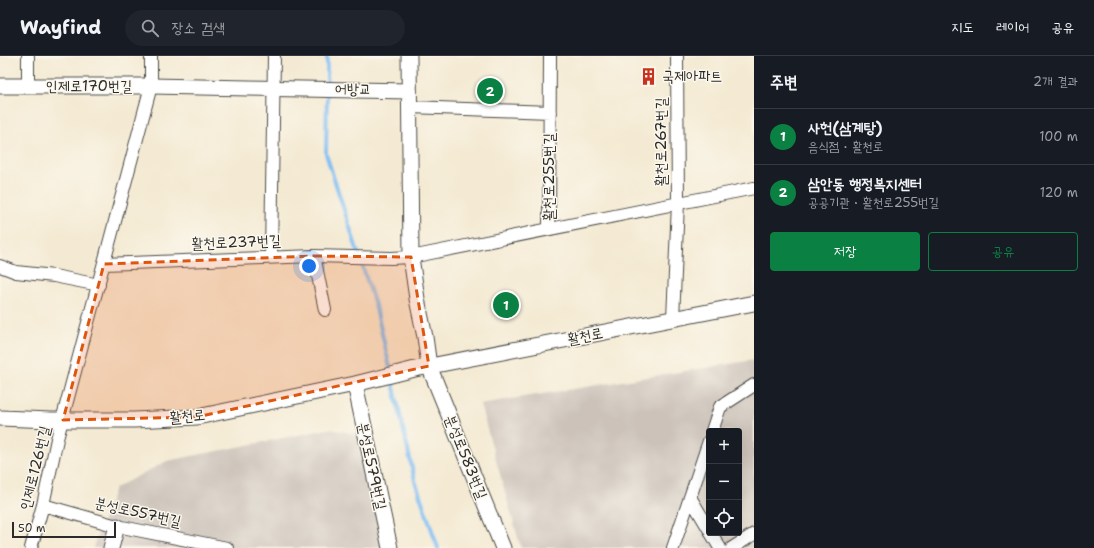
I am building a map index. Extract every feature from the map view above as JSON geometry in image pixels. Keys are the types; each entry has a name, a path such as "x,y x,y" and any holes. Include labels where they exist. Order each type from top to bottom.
{"street":[{"name":"인제로170번길","path":"28,56 28,86"},
{"name":"인제로170번길","path":"151,56 151,86"},
{"path":"271,257 274,56"},
{"path":"409,56 411,257 417,299 425,337 422,367"},
{"name":"활천로255번길","path":"334,257 411,257 549,229 550,56"},
{"name":"활천로267번길","path":"673,319 678,204 677,56"},
{"name":"인제로170번길","path":"0,86 151,86 313,89"},
{"path":"63,420 151,86"},
{"name":"어방교","path":"313,89 409,91"},
{"path":"409,107 550,112"},
{"name":"활천로267번길","path":"678,204 754,188"},
{"path":"549,229 678,204"},
{"path":"314,256 325,310"},
{"name":"활천로237번길","path":"104,264 271,257 334,257"},
{"path":"0,266 16,272 54,276 98,285"},
{"name":"활천로","path":"0,418 134,420 197,417 355,384 422,367 673,319 752,306"},
{"name":"분성로583번길","path":"422,367 503,548"},
{"name":"분성로579번길","path":"355,384 390,548"},
{"path":"713,428 720,407 754,385"},
{"name":"인제로126번길","path":"31,548 43,505 63,420"},
{"path":"672,548 706,450"},
{"path":"690,496 706,524"},
{"name":"분성로557번길","path":"43,505 117,526 227,548"},
{"path":"110,548 117,526"},
{"path":"732,548 754,534"},
{"path":"713,536 720,548"}],"highlighted area":[{"path":"314,256 411,257 429,366 197,417 63,420 104,264"}],"shaded area":[{"path":"754,360 754,548 521,548 480,404"},
{"path":"329,429 362,435 386,548 93,548 115,488 167,461"}],"waterway":[{"path":"327,56 327,86"},
{"path":"327,92 326,154 376,308 391,372"},
{"path":"392,379 415,481 438,548"}],"place":[{"name":"국제아파트","path":"649,76"},
{"name":"삼안동 행정복지센터","path":"490,91"},
{"name":"사헌(삼계탕)","path":"506,305"}]}
